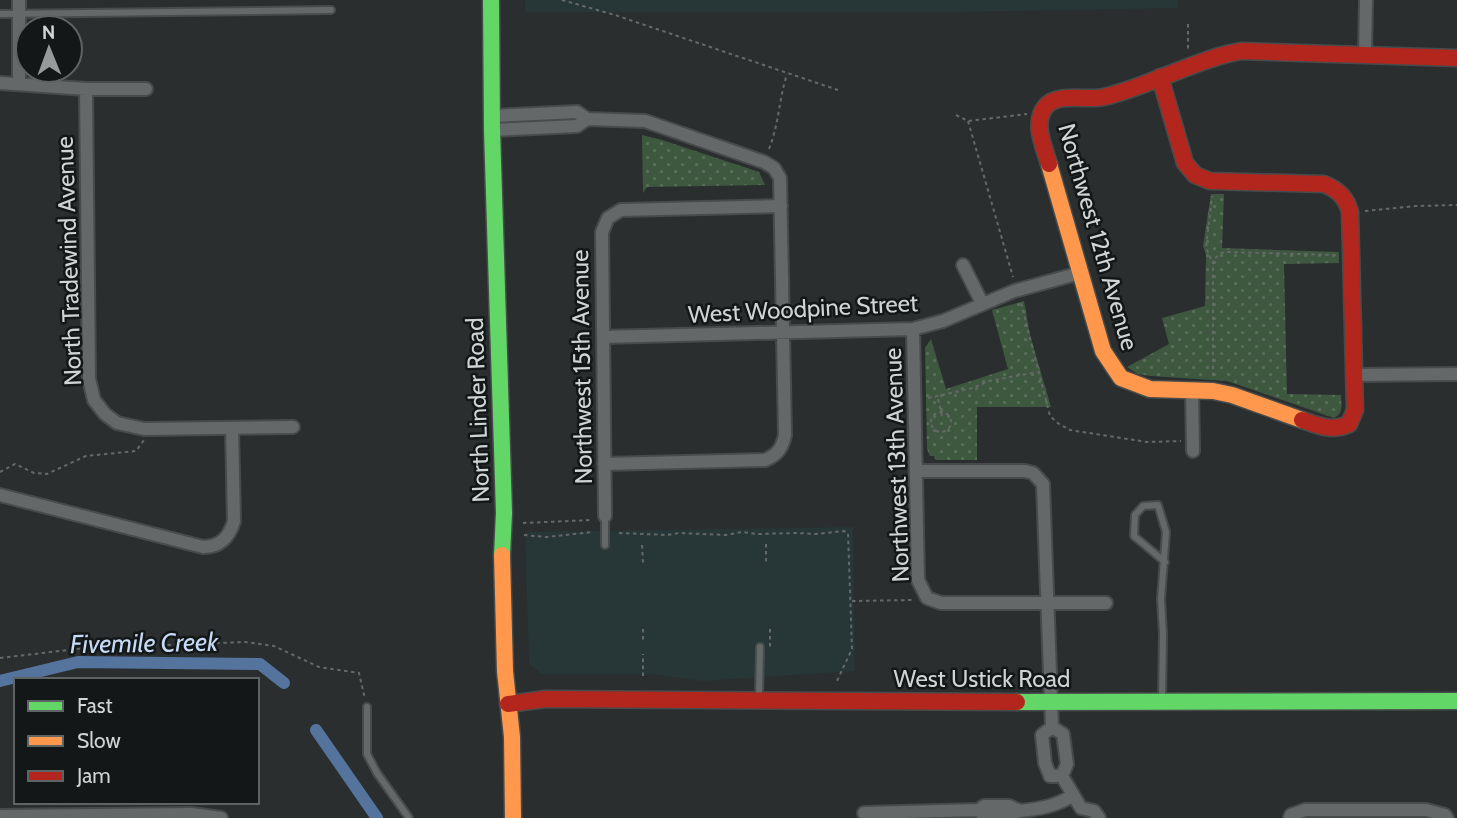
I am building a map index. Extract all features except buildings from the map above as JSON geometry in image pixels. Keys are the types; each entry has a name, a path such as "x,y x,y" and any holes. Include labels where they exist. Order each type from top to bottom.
{"main road":[{"name":"North Linder Road","path":"491,0 492,123 504,513 502,563 505,671 512,737 513,818"},
{"path":"1043,110 1063,99 1108,95 1227,53 1241,51 1457,58"},
{"path":"1160,77 1185,163 1191,174 1206,180 1324,184 1337,190 1347,204 1355,410 1349,425 1328,429 1232,395 1192,390"},
{"name":"Northwest 12th Avenue","path":"1043,110 1040,132 1103,351 1121,378 1135,385 1192,390"},
{"name":"West Ustick Road","path":"508,704 545,699 1457,701"}],"street":[{"path":"19,0 19,14"},
{"path":"1365,56 1366,0"},
{"path":"30,84 86,89 146,89"},
{"name":"North Tradewind Avenue","path":"86,89 89,379 94,400 105,414 117,423 144,429"},
{"path":"492,123 576,112 587,119 645,121 764,162 777,171 781,186 785,435 781,449 774,457 765,460 604,464"},
{"name":"Northwest 15th Avenue","path":"600,518 604,464 602,232 608,218 621,210 781,206"},
{"path":"963,265 982,303"},
{"name":"West Woodpine Street","path":"603,337 913,328 943,320 1017,290 1080,273"},
{"name":"Northwest 13th Avenue","path":"913,328 918,580 921,599"},
{"path":"1354,375 1457,374"},
{"path":"1192,390 1193,445"},
{"path":"144,429 292,427"},
{"path":"0,495 202,548 214,547 223,542 232,531 234,522 232,428"},
{"path":"916,471 1025,471 1039,478 1045,491 1052,727"},
{"path":"921,599 942,603 1106,603"},
{"path":"1052,727 1042,735 1045,763 1050,776 1062,776"},
{"path":"1052,727 1063,734 1067,764 1062,776"},
{"path":"1062,776 1073,795 1078,813 1094,810 1099,818"},
{"path":"864,813 951,815 979,810 984,815 1007,815 1064,802 1073,795"},
{"path":"1290,817 1305,810 1426,810 1446,816"},
{"path":"0,816 205,815 221,818"}],"lane":[{"path":"19,14 331,10"},
{"path":"1162,702 1161,598 1165,562 1166,532 1158,505 1143,506 1135,515 1134,536 1165,562"},
{"path":"600,518 605,545"},
{"path":"759,701 760,646"},
{"path":"367,707 367,754 409,818"}],"path":[{"path":"562,0 838,90"},
{"path":"1188,24 1189,67"},
{"path":"769,149 776,131 787,73"},
{"path":"956,115 968,121 1043,110"},
{"path":"968,121 1050,415 1070,430 1147,442 1193,445"},
{"path":"1206,180 1206,248 1213,260 1213,391"},
{"path":"1347,204 1457,205"},
{"path":"1213,260 1221,253 1227,252 1351,256"},
{"path":"925,399 938,398 989,381 1038,372"},
{"path":"938,398 942,416"},
{"path":"942,412 950,417 951,423 948,429 939,431 933,428 931,422 933,416 942,412"},
{"path":"0,472 15,464 34,474 47,474 86,456 136,451 143,443 144,429"},
{"path":"523,523 600,518"},
{"path":"619,533 726,535 742,532 816,534 844,531 850,537 852,649 836,683"},
{"path":"524,535 546,537 593,533"},
{"path":"766,544 766,562"},
{"path":"642,545 643,563"},
{"path":"851,601 921,599"},
{"path":"643,629 643,641"},
{"path":"770,629 770,646"},
{"path":"0,658 85,648 245,642 274,646 319,667 359,673 367,707"},
{"path":"643,653 643,676"}],"shaded area":[{"path":"525,0 1177,0 1178,8 960,12 525,12"},
{"path":"853,527 855,671 702,681 653,674 541,674 529,663 525,532"}],"green space":[{"path":"642,135 759,172 765,185 647,187 643,193"},
{"path":"1211,194 1224,194 1222,248 1339,252 1339,263 1284,264 1287,394 1341,395 1341,411 1334,418 1227,381 1151,376 1138,374 1127,367 1169,344 1162,318 1205,306 1206,255 1203,246"},
{"path":"1024,301 1030,335 1051,407 977,407 977,460 936,460 934,456 930,456 927,449 925,348 931,339 946,389 1008,369 992,310"}],"waterway":[{"name":"Fivemile Creek","path":"0,681 78,662 260,664 284,683"},
{"name":"Fivemile Creek","path":"316,730 377,818"}],"traffic: fast":[{"path":"491,0 492,130 504,513 502,555"},
{"path":"1017,702 1457,701"}],"traffic: slow":[{"path":"1049,164 1103,351 1121,378 1150,389 1213,391 1232,395 1302,420"},
{"path":"502,555 505,671 512,737 513,818"}],"traffic: jam":[{"path":"1049,164 1039,127 1042,112 1052,102 1066,98 1104,97 1227,54 1241,51 1457,58"},
{"path":"1160,77 1185,163 1195,175 1210,181 1324,184 1341,195 1346,202 1350,212 1355,410 1349,424 1337,428 1302,420"},
{"path":"508,704 545,699 1017,702"}]}
